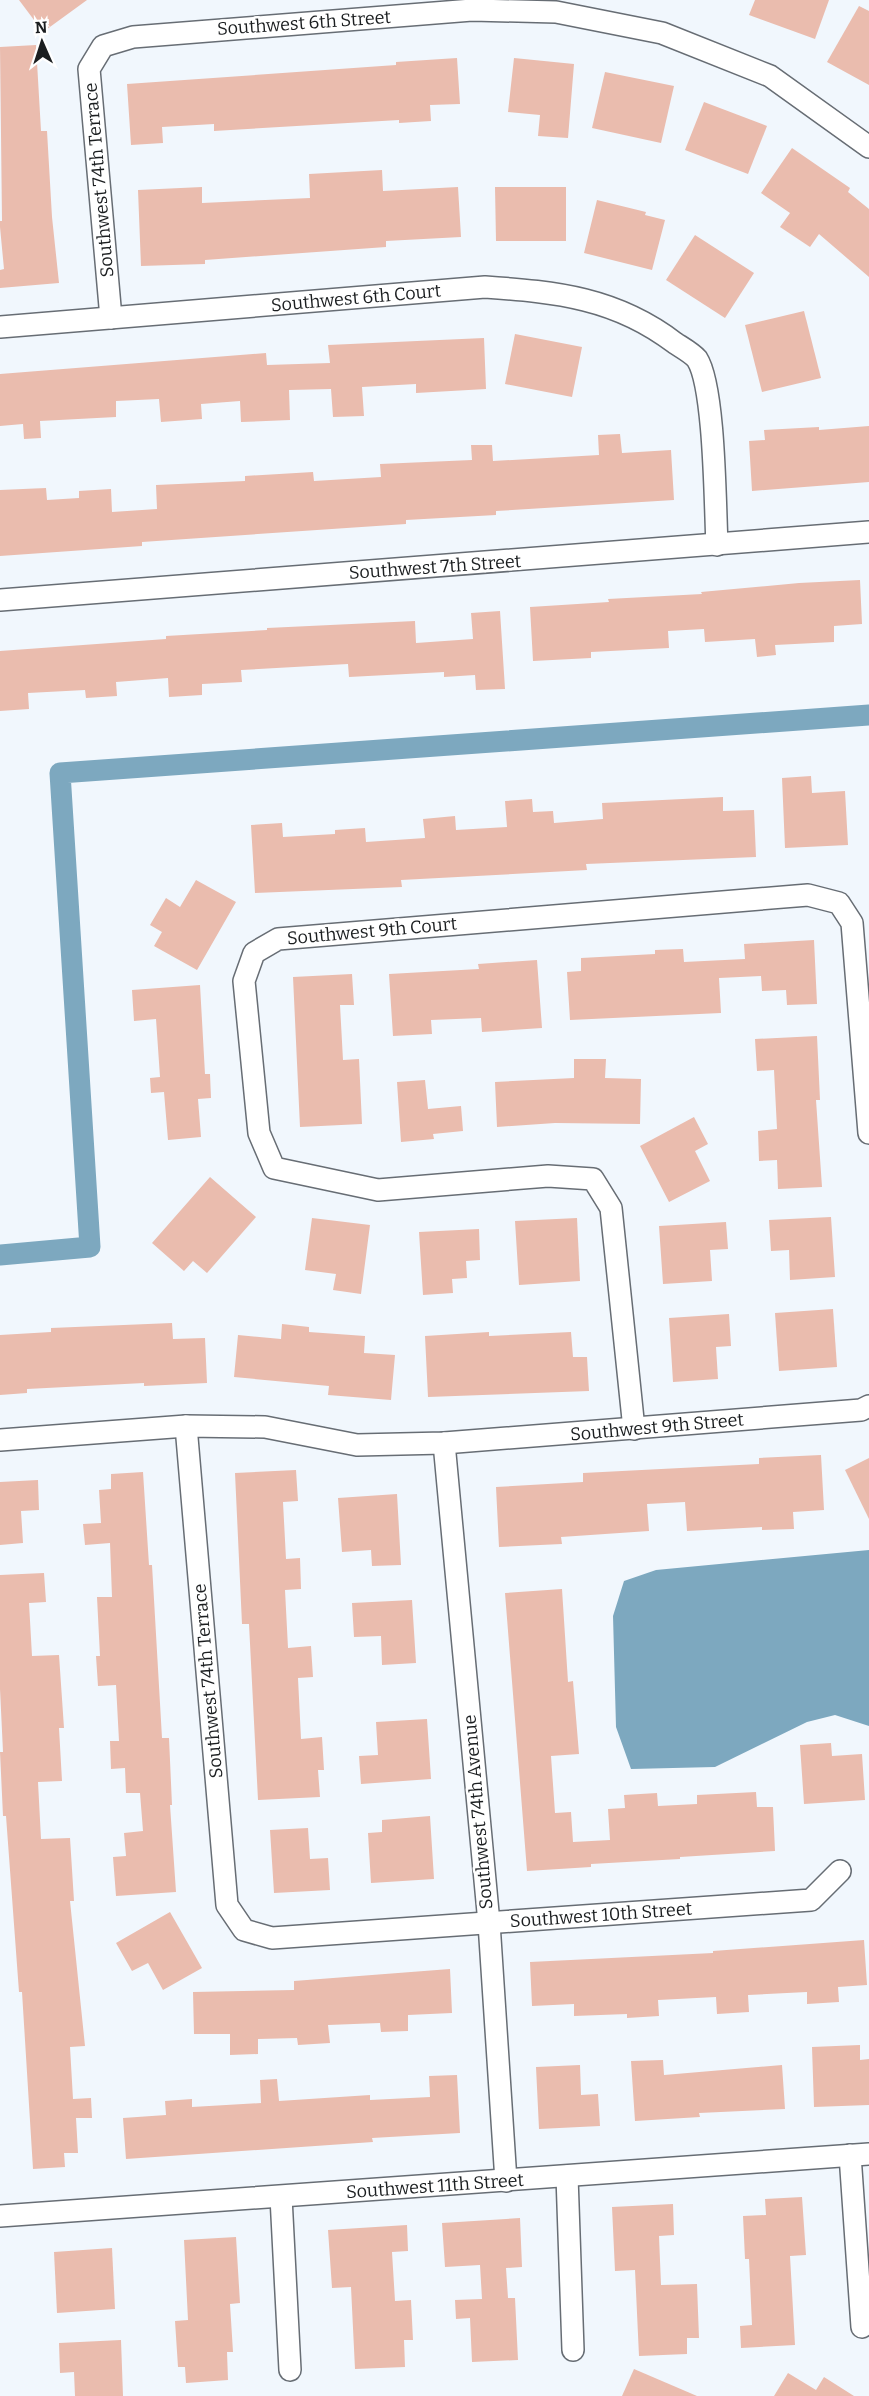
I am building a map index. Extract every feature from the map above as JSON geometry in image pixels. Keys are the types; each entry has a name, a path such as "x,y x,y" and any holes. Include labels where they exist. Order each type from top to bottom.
{"street":[{"name":"Southwest 6th Street","path":"103,46 133,37 472,10 556,12 662,33 770,76 869,147"},
{"name":"Southwest 74th Terrace","path":"103,46 89,69 111,318"},
{"name":"Southwest 6th Court","path":"0,327 485,287 546,292 608,305 659,331 696,359 707,389 717,545"},
{"name":"Southwest 7th Street","path":"0,600 869,532"},
{"name":"Southwest 9th Court","path":"634,1429 611,1208 593,1179 548,1176 378,1190 274,1168 259,1133 243,981 254,953 278,939 808,895 839,903 852,922 869,1133"},
{"name":"Southwest 9th Street","path":"186,1426 265,1427 357,1444 444,1443 861,1410 869,1406"},
{"name":"Southwest 74th Terrace","path":"186,1426 228,1905 244,1930"},
{"path":"0,1440 186,1426"},
{"name":"Southwest 74th Avenue","path":"444,1443 489,1923 506,2181"},
{"name":"Southwest 10th Street","path":"244,1930 272,1938 811,1900 840,1871"},
{"path":"860,2155 861,2327"},
{"name":"Southwest 11th Street","path":"0,2216 860,2155"},
{"path":"567,2175 573,2350"},
{"path":"281,2197 290,2370"}],"water":[{"path":"869,1550 869,1726 835,1715 807,1722 715,1767 631,1769 616,1727 613,1616 624,1581 656,1570"}],"building":[{"path":"19,0 87,0 43,32"},
{"path":"755,0 829,0 815,39 749,15"},
{"path":"859,6 869,11 869,85 827,62"},
{"path":"36,45 41,131 47,131 59,283 0,288 0,270 4,269 0,227 0,221 2,221 0,47"},
{"path":"457,58 460,104 430,105 431,121 399,123 399,120 214,131 214,124 162,127 163,143 131,145 127,84 396,65 396,62"},
{"path":"514,58 574,64 568,138 538,136 540,115 508,112"},
{"path":"605,72 674,86 661,143 592,128"},
{"path":"704,102 767,126 748,174 685,150"},
{"path":"792,148 850,188 848,192 869,209 869,277 819,234 810,247 780,227 790,213 761,193"},
{"path":"382,170 383,191 458,187 461,237 386,241 386,247 205,260 205,264 141,266 138,190 202,187 202,203 310,198 309,174"},
{"path":"495,187 566,187 566,241 496,241"},
{"path":"597,200 646,212 645,215 665,220 652,270 584,253"},
{"path":"695,235 754,273 725,318 666,280"},
{"path":"804,311 821,378 762,392 745,325"},
{"path":"515,334 582,347 572,397 505,384"},
{"path":"484,338 486,389 416,393 416,384 362,387 364,416 333,417 331,389 289,390 290,420 241,422 240,401 201,404 202,419 161,422 159,399 116,401 116,417 40,421 41,438 24,439 23,424 0,426 0,374 266,353 267,365 330,363 328,345"},
{"path":"869,426 869,482 752,491 749,441 765,440 764,430 819,427 819,430"},
{"path":"620,434 622,453 671,450 674,500 496,511 496,515 406,520 406,524 142,542 142,546 0,556 0,490 46,488 47,500 79,498 79,491 111,489 112,512 157,509 156,485 245,481 245,476 313,472 314,481 381,477 380,464 472,460 471,445 492,445 493,461 599,455 598,435"},
{"path":"860,580 862,624 834,626 834,642 775,645 776,655 757,657 755,639 705,642 704,629 668,631 669,648 591,652 591,658 533,661 530,607 609,602 608,599 702,594 701,592 799,583"},
{"path":"500,611 505,689 476,690 475,675 444,677 444,672 349,677 348,664 241,670 242,682 202,684 202,695 169,697 168,678 116,682 117,696 86,698 85,690 28,693 29,709 0,711 0,651 166,639 166,636 267,630 267,628 415,621 416,643 473,639 471,613"},
{"path":"811,776 812,793 845,791 848,845 785,848 782,778"},
{"path":"723,797 723,811 754,810 756,857 586,864 587,870 401,880 402,887 255,893 251,825 282,823 283,837 335,834 335,830 365,828 366,842 425,838 423,819 455,816 456,830 507,827 505,801 532,799 533,812 553,811 554,823 603,819 602,803"},
{"path":"196,880 236,902 197,970 154,946 162,932 150,925 166,898 180,907"},
{"path":"814,940 817,1004 787,1005 786,990 762,991 761,976 719,978 721,1013 570,1020 567,972 581,971 581,958 655,954 655,950 683,949 684,962 745,959 744,944"},
{"path":"537,960 542,1028 482,1032 481,1018 431,1020 432,1034 393,1036 389,974 479,969 478,964"},
{"path":"352,974 354,1005 340,1005 343,1060 359,1059 362,1124 300,1127 293,977"},
{"path":"200,985 205,1074 210,1074 211,1098 198,1099 201,1137 168,1140 164,1092 151,1093 150,1078 160,1077 156,1019 134,1021 132,990"},
{"path":"817,1036 820,1100 816,1100 822,1187 778,1189 777,1160 759,1161 758,1131 777,1129 774,1070 757,1071 755,1039"},
{"path":"574,1059 606,1059 605,1078 641,1079 640,1124 555,1123 497,1127 495,1082 574,1078"},
{"path":"425,1080 428,1109 461,1106 463,1131 433,1134 434,1139 401,1142 397,1082"},
{"path":"694,1117 708,1144 695,1151 710,1181 669,1202 640,1146"},
{"path":"210,1177 256,1217 207,1273 193,1261 184,1271 152,1243"},
{"path":"831,1217 835,1277 790,1280 789,1250 771,1251 769,1220"},
{"path":"312,1218 370,1225 361,1294 333,1290 336,1274 305,1270"},
{"path":"577,1218 580,1281 519,1285 515,1221"},
{"path":"726,1222 728,1249 710,1250 712,1281 663,1284 659,1226"},
{"path":"479,1229 480,1260 466,1261 467,1278 452,1279 453,1293 423,1295 419,1232"},
{"path":"833,1309 837,1367 779,1371 775,1313"},
{"path":"729,1314 731,1346 716,1347 718,1379 673,1382 669,1318"},
{"path":"172,1323 173,1339 205,1338 207,1383 144,1386 144,1383 27,1389 27,1393 0,1395 0,1335 51,1332 51,1328"},
{"path":"282,1324 309,1327 309,1332 365,1336 364,1353 395,1355 391,1400 328,1395 329,1386 234,1377 238,1335 281,1339"},
{"path":"489,1332 489,1336 571,1332 573,1357 587,1357 589,1391 428,1397 425,1336"},
{"path":"821,1455 824,1510 793,1512 794,1529 762,1530 762,1527 687,1531 685,1502 647,1504 649,1531 561,1537 562,1544 499,1547 496,1487 583,1482 583,1473 759,1464 759,1458"},
{"path":"869,1458 869,1519 845,1470"},
{"path":"296,1470 298,1501 283,1502 286,1559 300,1558 301,1589 285,1590 288,1648 311,1646 313,1677 298,1678 301,1739 322,1737 324,1770 318,1770 320,1797 258,1800 249,1624 242,1624 235,1473"},
{"path":"143,1472 149,1565 152,1565 162,1738 169,1738 172,1805 170,1805 176,1892 116,1896 113,1857 126,1856 124,1833 143,1831 140,1793 126,1793 125,1768 111,1769 110,1741 119,1741 116,1685 98,1686 96,1656 100,1656 97,1597 112,1597 110,1543 85,1545 83,1524 101,1523 99,1490 111,1489 111,1474"},
{"path":"38,1480 39,1510 21,1511 23,1543 0,1545 0,1482"},
{"path":"397,1494 401,1565 372,1566 371,1550 342,1552 338,1498"},
{"path":"44,1573 46,1602 29,1603 32,1656 59,1655 64,1728 59,1728 62,1781 38,1782 41,1839 70,1838 74,1901 70,1901 85,2046 70,2047 73,2099 91,2098 92,2118 76,2118 78,2153 64,2153 65,2167 33,2169 22,1992 19,1992 6,1816 3,1816 0,1752 3,1752 0,1689 0,1575"},
{"path":"562,1589 568,1682 573,1681 579,1754 551,1756 555,1813 571,1812 573,1842 610,1840 608,1809 625,1808 624,1795 657,1793 658,1806 697,1804 697,1795 756,1792 757,1807 773,1807 775,1851 591,1864 591,1867 527,1871 505,1593"},
{"path":"412,1600 416,1663 382,1665 381,1636 354,1637 352,1603"},
{"path":"427,1719 431,1779 361,1784 359,1756 378,1755 376,1722"},
{"path":"831,1743 832,1756 862,1754 865,1800 804,1804 800,1745"},
{"path":"430,1816 434,1879 371,1883 368,1833 382,1832 382,1820"},
{"path":"308,1828 310,1859 328,1858 330,1890 274,1893 270,1830"},
{"path":"170,1912 202,1968 163,1990 148,1963 132,1971 116,1943"},
{"path":"864,1940 867,1985 838,1987 839,2002 807,2004 807,1992 748,1995 749,2012 717,2014 716,1997 658,2000 659,2016 627,2018 627,2014 574,2016 574,2004 532,2006 530,1962 713,1953 713,1951"},
{"path":"450,1969 452,2013 408,2015 408,2031 381,2032 380,2023 328,2025 330,2043 298,2045 297,2038 258,2039 258,2054 230,2055 230,2034 194,2034 193,1992 294,1990 294,1981"},
{"path":"860,2045 860,2060 869,2059 869,2105 814,2107 812,2047"},
{"path":"663,2060 664,2075 782,2065 785,2109 699,2113 700,2117 635,2121 631,2061"},
{"path":"580,2065 581,2095 598,2094 600,2126 539,2129 536,2067"},
{"path":"457,2075 460,2133 372,2138 373,2142 126,2159 123,2118 166,2115 165,2101 192,2099 192,2107 261,2103 260,2080 277,2079 279,2101 370,2095 370,2100 430,2097 429,2076"},
{"path":"802,2197 806,2255 790,2256 795,2345 741,2348 740,2326 752,2325 749,2259 745,2259 743,2216 766,2215 765,2199"},
{"path":"673,2204 674,2235 659,2236 661,2285 697,2284 699,2338 687,2338 687,2354 639,2356 635,2270 615,2271 612,2207"},
{"path":"520,2218 522,2267 506,2268 508,2298 515,2298 518,2360 472,2362 470,2318 456,2319 455,2300 482,2299 480,2265 445,2267 442,2223"},
{"path":"407,2225 408,2251 392,2252 395,2301 411,2300 413,2340 404,2340 405,2367 355,2369 351,2287 332,2288 328,2230"},
{"path":"236,2237 240,2303 230,2304 233,2352 227,2352 228,2380 186,2383 185,2367 178,2367 175,2321 188,2320 184,2240"},
{"path":"112,2248 115,2309 57,2313 54,2252"},
{"path":"121,2340 123,2396 75,2396 74,2372 60,2373 59,2343"},
{"path":"634,2369 697,2396 622,2396"},
{"path":"788,2373 816,2390 824,2377 854,2396 774,2396"}],"waterway":[{"path":"0,1255 90,1247 60,773 869,715"}]}
